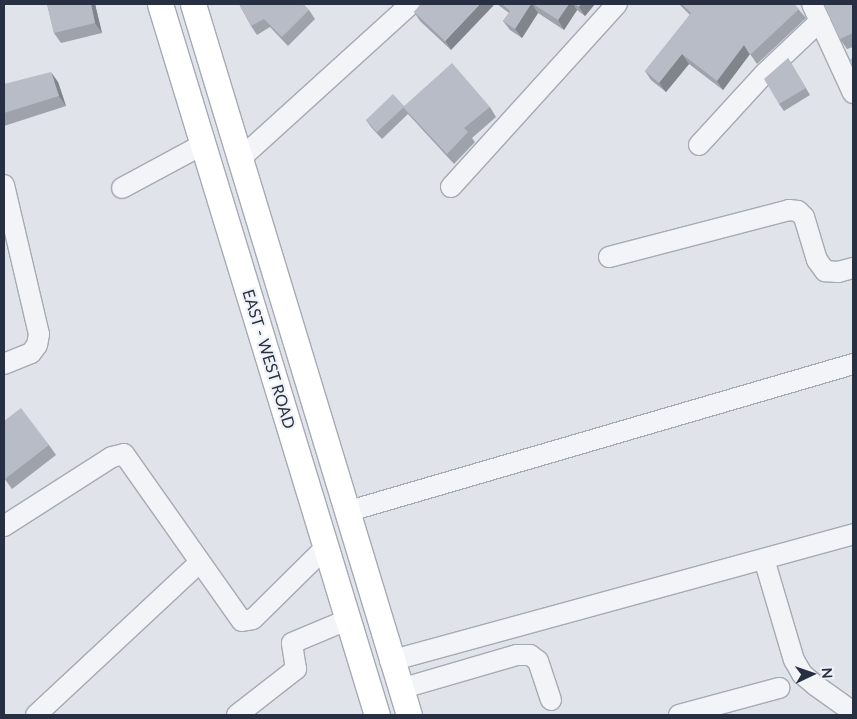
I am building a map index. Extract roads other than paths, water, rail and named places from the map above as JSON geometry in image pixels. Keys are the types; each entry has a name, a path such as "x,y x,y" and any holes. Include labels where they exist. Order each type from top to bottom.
{"main road":[{"name":"EAST - WEST ROAD","path":"160,4 378,715"},
{"name":"EAST - WEST ROAD","path":"193,4 242,157 390,661 409,715"}],"street":[{"path":"242,157 411,4"},
{"path":"451,187 617,4"},
{"path":"699,145 764,74 815,8 853,93"},
{"path":"122,188 202,145"},
{"path":"4,185 39,334 30,353 4,364"},
{"path":"609,257 789,210 798,211 804,217 817,260 825,271 838,272 853,268"},
{"path":"346,512 853,364"},
{"path":"4,526 112,457 124,454 238,618 246,622 253,619 326,547"},
{"path":"390,661 853,534"},
{"path":"764,559 794,660 802,674 853,712"},
{"path":"36,715 200,562"},
{"path":"238,715 296,669 292,643 349,619"},
{"path":"400,689 517,655 530,655 538,661 551,700"},
{"path":"679,715 779,688"}]}
